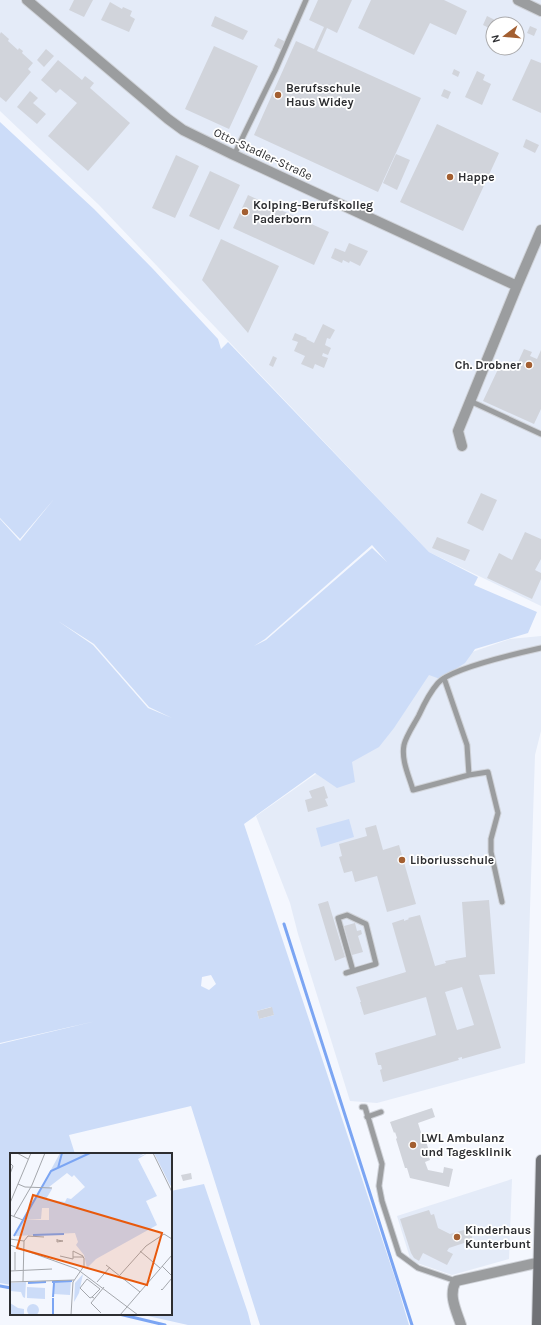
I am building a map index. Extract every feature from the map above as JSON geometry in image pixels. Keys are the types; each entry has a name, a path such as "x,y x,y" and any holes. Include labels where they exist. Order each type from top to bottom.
{"street":[{"name":"Otto-Stadler-Straße","path":"27,0 183,130 517,286"},
{"path":"518,0 541,11"},
{"path":"462,446 458,431 541,230"},
{"path":"537,1325 540,1262 541,1160"},
{"path":"461,1325 453,1298 452,1288 456,1281 540,1262"}],"lane":[{"path":"234,155 275,71 306,0"},
{"path":"470,402 541,434"},
{"path":"502,902 491,852 491,840 498,813 488,772 469,775 413,790 404,757 404,744 424,704 438,683 444,678 454,672 541,648"},
{"path":"444,678 467,745 469,775"},
{"path":"346,973 353,971 376,964 366,924 347,915 338,918 353,971"},
{"path":"362,1107 365,1107 382,1164 380,1186 382,1201 399,1254 418,1268 456,1281"},
{"path":"367,1117 382,1112"}],"shaded area":[{"path":"0,0 541,0 541,606 429,552 99,205 0,111"},
{"path":"0,122 94,209 153,269 218,339 221,349 228,342 429,552 478,577 474,585 537,612 528,633 475,649 465,663 440,679 429,675 394,728 379,747 352,762 355,782 337,788 315,773 244,824 395,1278 409,1325 260,1325 191,1106 69,1135 75,1153 10,1153 10,1285 0,1283 0,1044 96,1021 0,1043 0,519 20,541 54,499 20,539 0,518","holes":["372,545 387,562 372,548 266,640 254,646 265,639","58,621 94,644 149,707 172,718 148,708 93,645","211,975 216,984 209,990 201,986 202,977","271,1007 274,1015 259,1019 257,1011"]},
{"name":"Liboriusschule","path":"541,636 541,731 535,755 525,1063 377,1103 350,1101 298,934 290,903 256,816 380,729 420,678 451,660 475,651 510,639"},
{"path":"349,819 354,837 321,847 316,828"},
{"name":"Kinderhaus Kunterbunt","path":"512,1179 509,1259 452,1275 417,1263 410,1258 397,1216"},
{"path":"204,1184 251,1325 188,1325 143,1315 172,1315 172,1191"}],"building":[{"path":"74,0 93,0 84,17 69,10"},
{"path":"318,0 352,0 337,33 327,28 317,51 421,98 378,192 254,135 296,41 314,49 324,27 309,20"},
{"path":"371,0 444,0 467,11 456,35 430,23 414,55 358,28"},
{"path":"110,2 122,9 123,7 132,11 130,16 135,19 129,32 101,20"},
{"path":"215,16 248,31 243,40 211,26"},
{"path":"530,26 537,29 534,36 527,33"},
{"path":"1,32 18,50 19,48 23,51 22,53 33,63 28,69 31,72 6,102 0,97"},
{"path":"278,38 286,42 282,50 274,46"},
{"path":"214,46 258,66 229,129 185,109"},
{"path":"46,49 54,56 44,67 37,60"},
{"path":"531,59 541,63 541,113 512,100"},
{"path":"58,60 82,80 85,76 94,83 90,88 130,123 88,171 48,136 77,103 60,89 56,93 41,80"},
{"path":"454,69 460,72 458,77 452,74"},
{"path":"477,71 485,75 483,80 491,84 482,105 465,97"},
{"path":"444,89 451,92 448,99 441,96"},
{"path":"30,91 38,98 33,103 46,114 37,124 17,107"},
{"name":"Happe","path":"437,124 499,153 463,231 400,202"},
{"path":"526,139 539,145 535,153 523,147"},
{"path":"396,154 410,160 397,190 383,183"},
{"path":"176,155 199,166 175,218 152,208"},
{"path":"210,171 240,185 219,230 189,216"},
{"path":"248,195 329,232 314,265 233,228"},
{"path":"221,239 279,266 248,333 202,280"},
{"path":"349,243 368,251 360,266 350,261 349,263 343,260 342,263 331,258 335,248 345,252"},
{"path":"323,324 335,330 330,339 327,338 325,345 331,348 328,355 323,353 322,356 328,358 324,368 315,364 313,369 301,364 305,356 294,351 298,342 292,340 295,333 314,343"},
{"path":"524,349 532,352 530,356 537,359 541,350 541,409 534,424 483,401 500,365 514,371"},
{"path":"273,356 277,358 273,367 269,365"},
{"path":"481,493 497,500 483,531 467,523"},
{"path":"525,532 541,539 541,559 535,570 541,573 541,579 532,599 487,578 499,553 512,560"},
{"path":"437,537 470,550 465,561 432,548"},
{"path":"324,786 328,798 325,799 328,806 308,812 305,800 312,798 309,791"},
{"path":"376,825 383,850 399,845 416,904 387,912 377,876 355,882 352,871 344,873 339,857 342,856 339,844 367,836 365,828"},
{"path":"489,900 495,974 479,975 501,1048 462,1059 462,1057 458,1058 459,1060 383,1082 380,1070 382,1069 381,1065 378,1065 375,1053 436,1035 426,997 364,1015 356,987 406,972 392,923 404,919 404,921 409,919 408,918 420,915 435,966 446,963 445,961 466,957 462,902","holes":["462,987 474,1025 457,1030 445,992"]},
{"path":"328,901 345,957 335,961 318,904"},
{"path":"355,923 357,931 361,930 362,934 358,936 363,952 352,955 344,926"},
{"path":"272,1007 274,1015 259,1019 257,1011"},
{"name":"LWL Ambulanz und Tagesklinik","path":"432,1108 435,1117 418,1123 424,1142 426,1141 428,1148 426,1149 430,1160 425,1162 428,1170 443,1173 444,1167 453,1169 449,1187 410,1178 407,1168 405,1168 395,1132 394,1133 390,1122"},
{"path":"191,1173 192,1179 183,1181 181,1175"},
{"path":"429,1210 431,1215 434,1214 438,1228 450,1234 464,1230 465,1233 470,1231 473,1240 449,1248 447,1251 453,1254 447,1265 423,1253 419,1261 414,1258 411,1253 400,1219"}],"waterway":[{"path":"284,924 412,1325"},
{"path":"0,1286 10,1288"},
{"path":"123,1315 165,1325"}],"place":[{"name":"Berufsschule Haus Widey","path":"278,95"},
{"name":"Happe","path":"450,177"},
{"name":"Kolping-Berufskolleg Paderborn","path":"245,212"},
{"name":"Ch. Drobner","path":"529,365"},
{"name":"Liboriusschule","path":"402,860"},
{"name":"LWL Ambulanz und Tagesklinik","path":"413,1145"},
{"name":"Kinderhaus Kunterbunt","path":"457,1237"}]}
